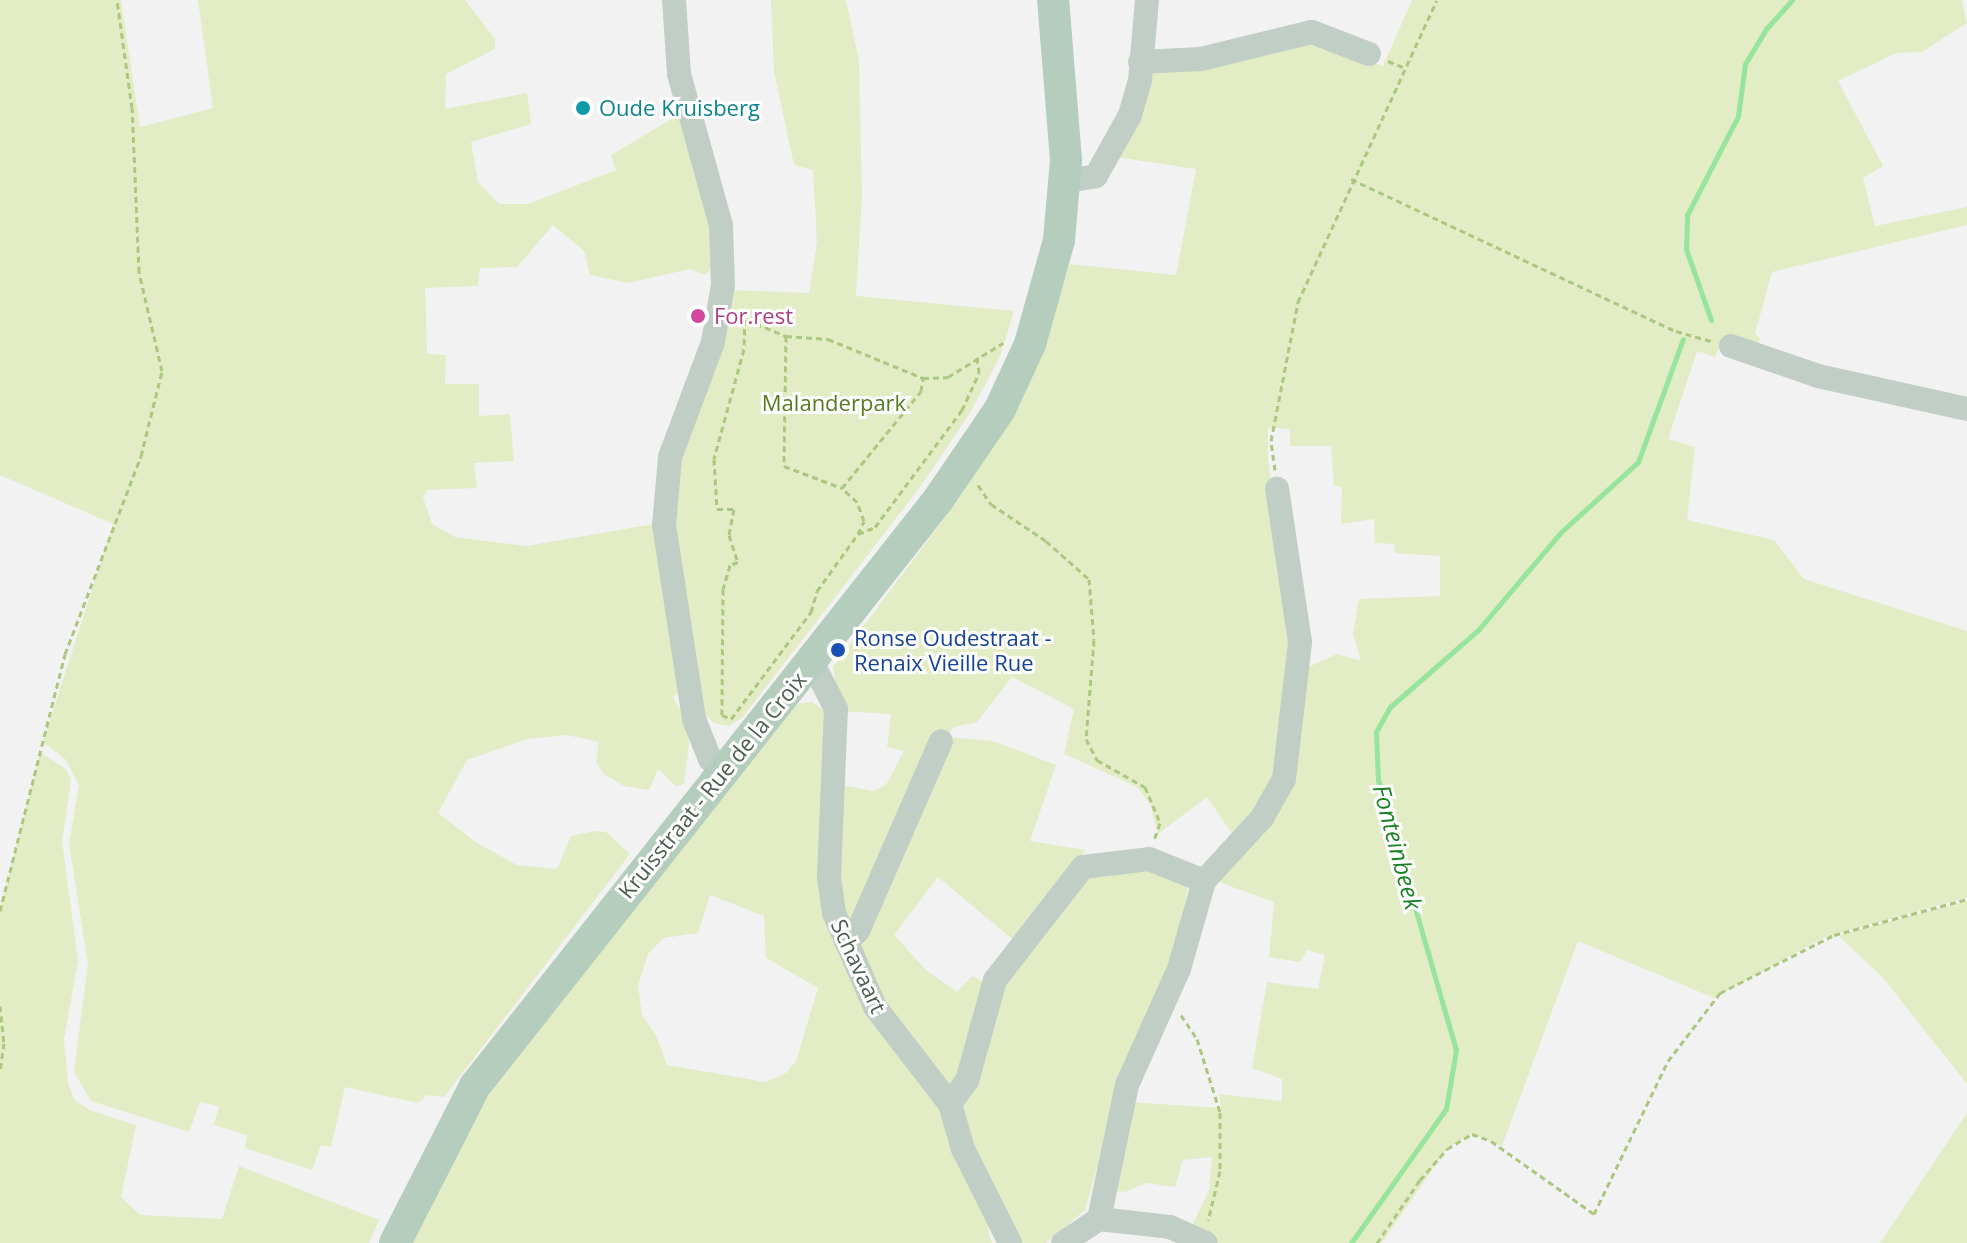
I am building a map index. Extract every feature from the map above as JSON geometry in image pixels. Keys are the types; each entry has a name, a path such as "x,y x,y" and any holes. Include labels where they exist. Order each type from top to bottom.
{"main road":[{"name":"Kruisstraat - Rue de la Croix","path":"395,1243 475,1086 962,467 1000,409 1030,344 1049,290 1066,181 1053,0"}],"street":[{"path":"674,0 679,74 721,225 721,311 670,457 664,525 694,719 710,759 722,771"},
{"path":"1066,181 1091,181 1104,168 1130,115 1147,0"},
{"path":"1140,62 1201,59 1312,32 1369,54"},
{"path":"1731,346 1818,376 1967,409"},
{"path":"1099,1219 1127,1085 1164,1005 1204,881 1262,818 1288,763 1300,642 1277,489"},
{"name":"Schavaart","path":"811,660 836,709 829,877 834,913 875,1007 950,1104 963,1149 1010,1243"},
{"path":"846,942 858,931 941,741"},
{"path":"950,1104 967,1081 995,980 1083,867 1149,859 1204,881"},
{"path":"1063,1243 1099,1219 1170,1227 1203,1241"}],"path":[{"path":"0,911 65,654 141,456 162,371 139,272 132,108 117,0"},
{"path":"1277,489 1271,441 1298,302 1351,179 1437,0"},
{"path":"1351,179 1676,331 1731,346"},
{"path":"721,311 786,336 828,339 923,378 948,377 996,342 1030,344"},
{"path":"745,319 744,349 714,459 717,509 734,509 729,535 738,562 730,565 723,589 722,715 731,719 811,612 817,591 864,521 857,502 842,488 784,466 786,336"},
{"path":"858,534 875,527 962,410 979,373 977,356"},
{"path":"842,488 921,391 923,378"},
{"path":"962,467 991,504 1046,541 1089,579 1094,640 1086,739 1097,760 1145,787 1153,802 1160,823 1149,859"},
{"path":"1377,1243 1447,1149 1472,1134 1491,1141 1594,1214 1668,1061 1720,993 1834,935 1967,899"},
{"path":"1164,1005 1189,1025 1214,1084 1221,1153 1217,1191 1203,1241"},
{"path":"0,1006 4,1057 0,1070"}],"green space":[{"name":"Malanderpark","path":"0,0 121,0 140,127 213,108 198,0 465,0 495,39 495,49 446,74 445,109 527,93 531,124 471,142 478,182 499,204 528,204 616,170 611,155 680,114 707,178 715,264 705,275 690,269 628,283 590,275 584,251 553,225 517,267 480,268 478,286 425,288 427,354 446,355 445,384 479,384 479,416 510,414 514,461 474,463 477,488 428,490 423,497 432,524 455,537 526,546 666,522 678,464 731,320 731,290 809,293 817,242 813,170 794,165 774,71 771,0 846,0 859,60 862,198 856,296 1014,311 1000,357 970,413 921,486 742,718 729,726 714,723 701,711 689,687 673,697 686,720 689,742 684,784 676,786 658,769 649,790 624,786 604,774 596,762 599,742 567,735 527,739 467,760 438,813 477,843 517,865 557,869 571,836 595,831 606,832 630,854 444,1097 427,1095 418,1103 345,1087 331,1147 321,1145 312,1170 245,1148 247,1135 214,1125 219,1106 200,1102 189,1132 91,1101 74,1072 88,964 69,843 79,785 65,759 43,742 113,524 0,475"},
{"path":"1412,0 1962,0 1967,23 1922,52 1896,53 1838,81 1883,166 1863,178 1875,226 1967,207 1967,225 1772,272 1755,334 1760,338 1757,348 1724,337 1715,357 1697,351 1668,439 1695,447 1687,520 1774,540 1804,579 1967,631 1967,897 1823,938 1714,998 1578,941 1502,1146 1472,1134 1447,1148 1382,1243 1213,1243 1190,1230 1209,1190 1212,1157 1183,1160 1175,1187 1146,1183 1125,1192 1107,1190 1128,1102 1221,1108 1219,1094 1282,1101 1282,1079 1252,1068 1267,982 1318,989 1325,955 1307,950 1300,962 1269,957 1274,902 1216,881 1262,825 1288,780 1304,669 1337,654 1361,661 1353,634 1359,599 1440,596 1440,556 1395,553 1394,544 1375,543 1374,519 1341,524 1342,487 1334,486 1331,446 1290,446 1290,429 1268,428 1268,459 1295,659 1284,763 1269,803 1237,841 1207,797 1158,834 1150,804 1137,787 1064,754 1074,709 1012,677 977,722 954,727 947,737 993,741 1056,765 1030,841 1085,850 1018,944 938,877 894,935 926,970 957,992 972,976 989,985 979,1002 990,1010 1001,978 1087,870 1105,863 1146,863 1175,870 1189,881 1180,935 1121,1083 1085,1210 1046,1243 1020,1243 996,1212 988,1230 992,1243 409,1243 441,1174 499,1079 797,704 812,702 825,711 827,782 873,791 886,785 904,751 887,747 891,714 840,711 833,667 958,500 1020,405 1070,264 1176,275 1196,169 1116,157 1135,116 1146,70 1191,66 1308,39 1383,66","holes":["710,895 764,916 766,958 818,988 796,1061 786,1073 766,1082 667,1065 656,1035 642,1015 638,985 648,954 664,938 698,933"]},
{"path":"40,752 66,769 71,780 62,841 78,961 64,1039 68,1083 74,1099 89,1110 136,1125 121,1197 140,1215 222,1219 239,1166 379,1220 369,1243 0,1243 0,909"},
{"path":"1967,901 1967,1084 1884,979 1838,935"},
{"path":"1967,1113 1967,1243 1880,1243"}],"waterway":[{"name":"Fonteinbeek","path":"1711,320 1686,249 1687,215 1738,116 1745,64 1766,29 1792,0"},
{"name":"Fonteinbeek","path":"1351,1243 1446,1109 1456,1050 1378,780 1376,732 1390,707 1479,629 1560,533 1638,462 1683,339"}],"place":[{"name":"Oude Kruisberg","path":"583,108"},
{"name":"For.rest","path":"698,316"},
{"name":"Ronse Oudestraat - Renaix Vieille Rue","path":"838,650"}]}
